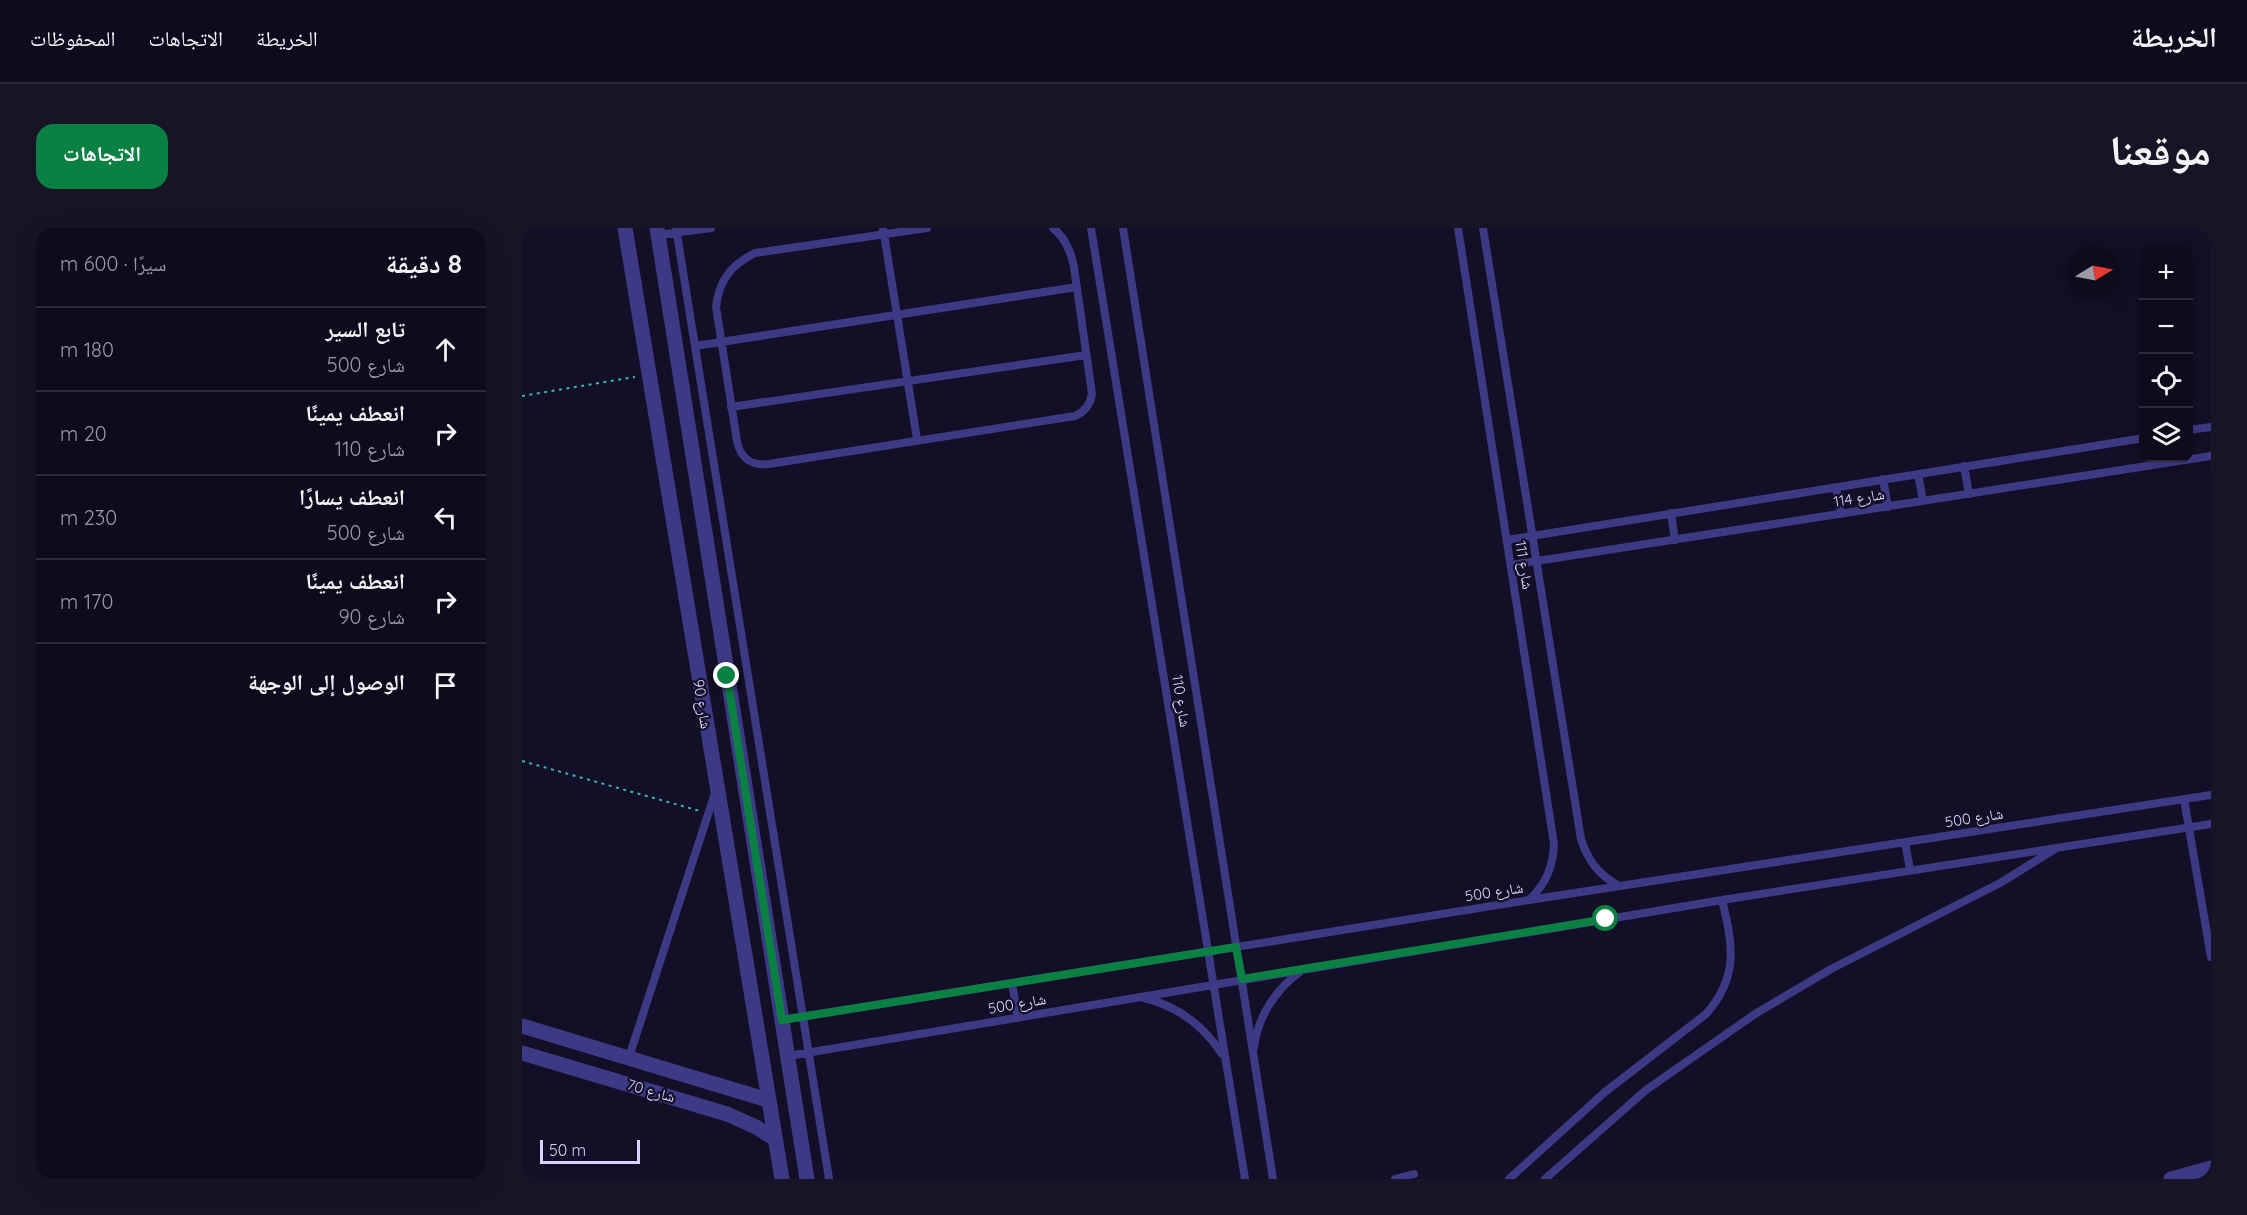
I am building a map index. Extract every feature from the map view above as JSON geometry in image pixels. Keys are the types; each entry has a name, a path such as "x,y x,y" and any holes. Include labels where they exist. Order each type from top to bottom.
{"street":[{"name":"شارع 90","path":"625,228 782,1179"},
{"name":"شارع 90","path":"657,232 807,1179"},
{"name":"شارع 70","path":"522,1026 768,1100"},
{"name":"شارع 70","path":"522,1053 727,1114 756,1127 775,1139"},
{"path":"2171,1179 2211,1168"}],"lane":[{"path":"657,232 711,228"},
{"path":"927,228 884,231 755,254 731,268 723,280 716,307 740,452 747,460 758,464 769,464 1079,414 1087,408 1091,399 1072,254 1066,242 1053,228"},
{"name":"شارع 110","path":"1091,228 1245,1179"},
{"name":"شارع 110","path":"1123,228 1273,1179"},
{"name":"شارع 111","path":"1458,228 1554,844 1551,869 1542,886 1529,900"},
{"name":"شارع 111","path":"1483,228 1581,839 1591,863 1604,877 1621,886"},
{"path":"677,230 829,1179"},
{"path":"884,231 917,439"},
{"path":"695,346 1077,287"},
{"path":"731,407 1086,355"},
{"path":"2193,429 2211,427"},
{"name":"شارع 114","path":"1506,540 2139,439"},
{"name":"شارع 114","path":"1510,565 2211,456"},
{"path":"1964,466 1969,494"},
{"path":"1918,474 1923,501"},
{"path":"1883,479 1888,507"},
{"path":"1836,487 1841,514"},
{"path":"1671,513 1675,540"},
{"path":"629,1057 716,788"},
{"name":"شارع 500","path":"782,1020 1529,900 2184,799 2211,798"},
{"path":"2184,799 2211,957"},
{"name":"شارع 500","path":"788,1056 1722,900 2211,824"},
{"path":"1905,842 1910,870"},
{"path":"1545,1179 1646,1090 1746,1020 1831,969 2000,883 2057,848"},
{"path":"1511,1178 1597,1098 1706,1014 1716,1003 1729,975 1731,960 1729,930 1722,900"},
{"path":"1253,1055 1258,1030 1268,1007 1283,986 1304,969"},
{"path":"1012,984 1018,1018"},
{"path":"1140,997 1174,1008 1189,1017 1203,1029 1225,1057"},
{"path":"1395,1179 1414,1174"}],"path":[{"path":"522,396 649,374"},
{"path":"522,761 708,813"}],"route":[{"path":"727,676 782,1020 1236,947 1242,979 1606,919"}]}
